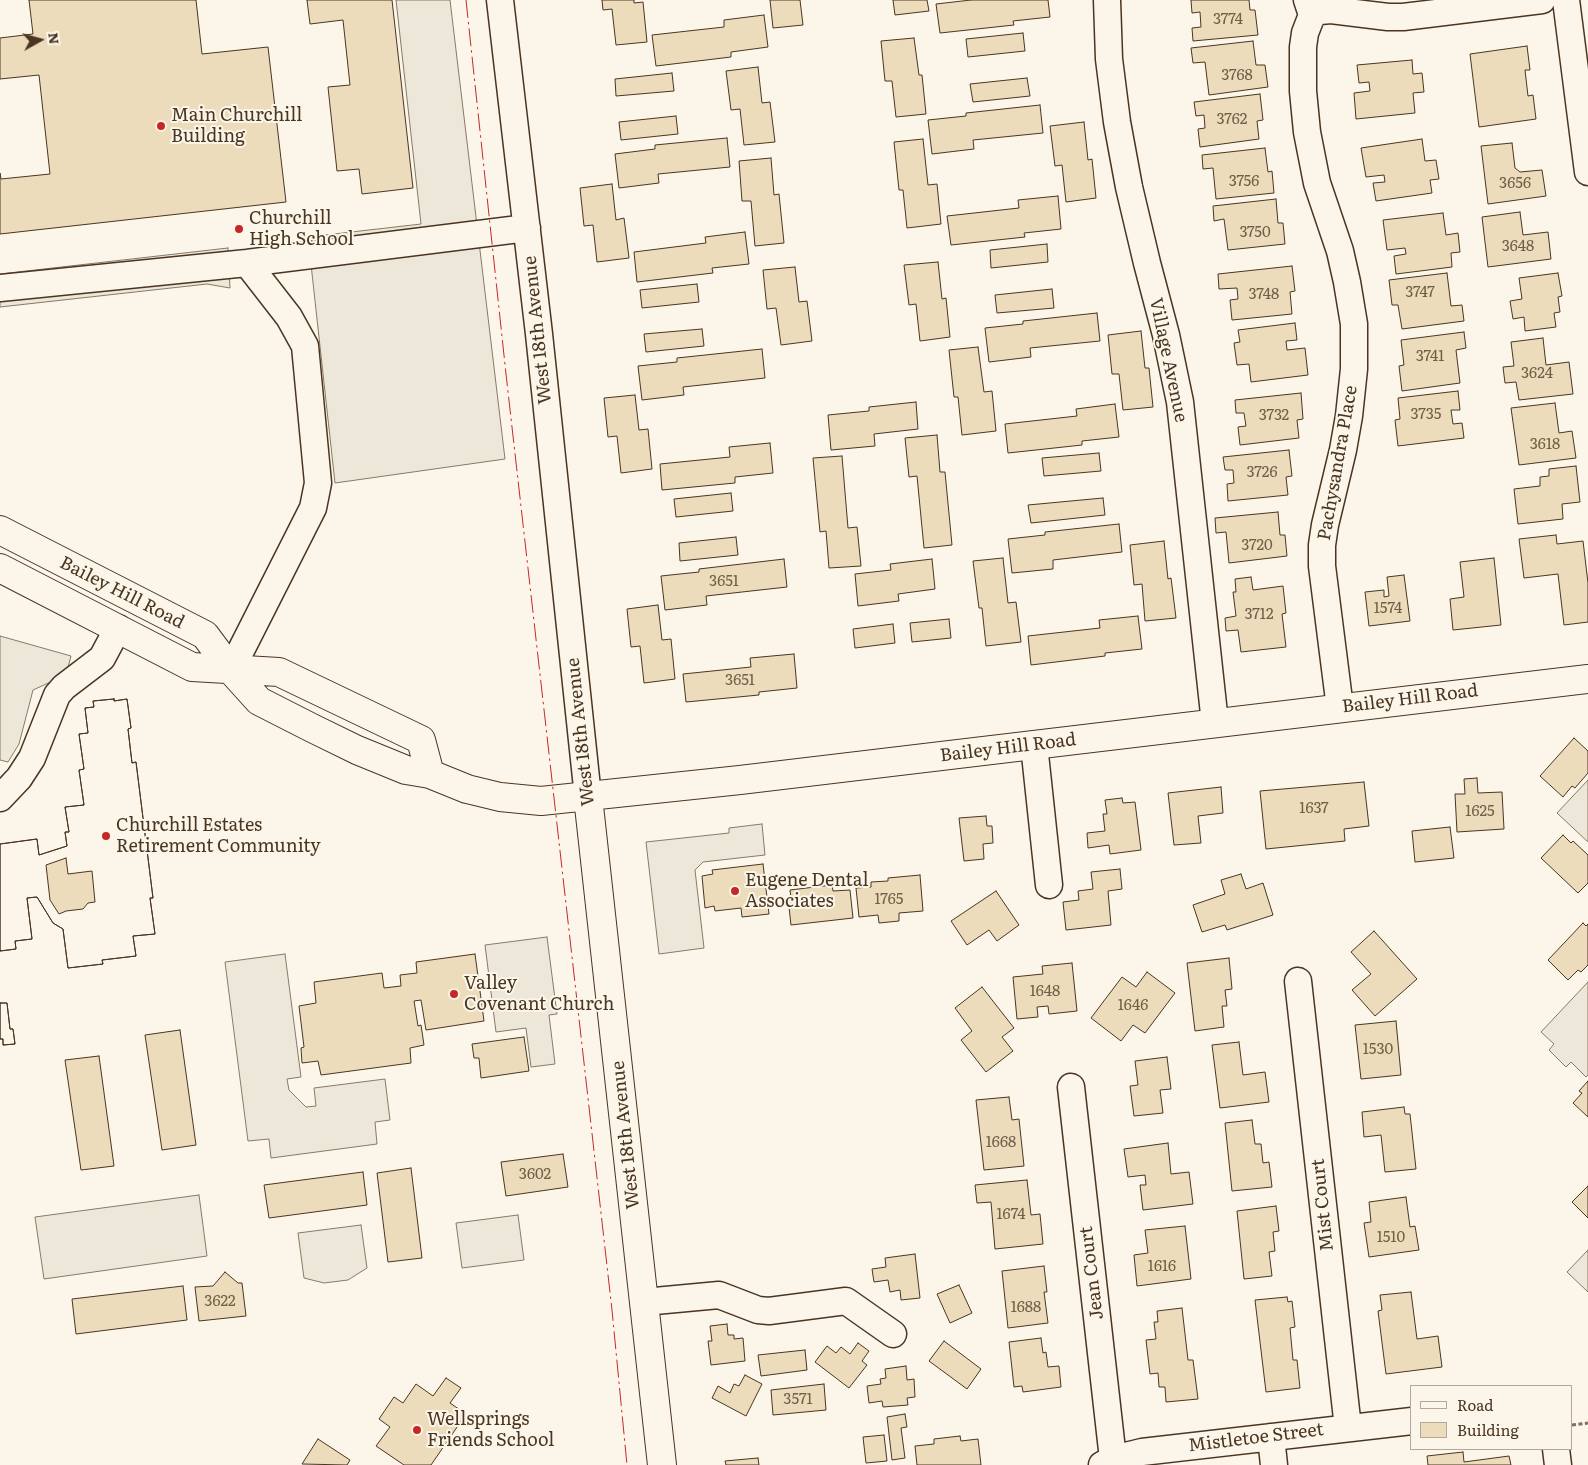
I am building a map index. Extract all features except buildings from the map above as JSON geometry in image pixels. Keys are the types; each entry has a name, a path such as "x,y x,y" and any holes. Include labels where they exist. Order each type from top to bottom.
{"main road":[{"name":"Bailey Hill Road","path":"0,530 205,635 231,670 259,702 357,750 406,770 430,774 467,788 500,797 540,801 1588,679"},
{"name":"Bailey Hill Road","path":"0,568 192,667 278,672 421,740 430,774"},
{"name":"West 18th Avenue","path":"588,796 662,1465"}],"street":[{"name":"West 18th Avenue","path":"500,0 527,228 588,796"},
{"name":"Village Avenue","path":"1108,0 1109,59 1117,122 1129,187 1166,334 1180,402 1215,723"},
{"name":"Pachysandra Place","path":"1340,708 1322,566 1322,545 1353,393 1354,324 1340,251 1317,183 1307,132 1303,91 1303,47 1310,8 1403,17 1542,0"},
{"path":"1566,0 1588,172"},
{"path":"0,288 247,263 527,228"},
{"path":"231,670 313,508 318,484 305,346 289,317 247,263"},
{"path":"0,798 19,778 32,758 57,695 102,658 118,628"},
{"path":"1034,745 1049,884"},
{"name":"Mist Court","path":"1298,981 1348,1428"},
{"name":"Jean Court","path":"1070,1087 1108,1462"},
{"path":"644,1302 720,1295 758,1310 769,1311 846,1301 893,1334"},
{"name":"Mistletoe Street","path":"1108,1462 1142,1452 1410,1421"},
{"path":"1271,1437 1274,1465"},
{"path":"1556,1450 1558,1465"}],"path":[{"path":"1573,1425 1588,1423"}],"shaded area":[{"path":"396,0 450,0 505,459 335,483 308,237 421,224"},
{"path":"228,248 230,288 207,284 0,307 0,274"},
{"path":"0,636 71,656 66,675 33,690 19,744 8,762 0,760"},
{"path":"1588,780 1588,842 1557,813"},
{"path":"762,824 765,855 703,862 695,870 704,948 659,954 646,842 729,833 729,828"},
{"path":"547,937 557,1014 549,1015 555,1064 531,1067 526,1028 496,1032 485,945"},
{"path":"285,954 301,1077 287,1079 289,1090 306,1107 316,1106 314,1088 385,1079 390,1120 375,1122 377,1144 271,1158 269,1139 248,1141 225,962"},
{"path":"1588,982 1588,1075 1586,1077 1571,1062 1566,1067 1549,1050 1554,1044 1541,1032"},
{"path":"199,1195 207,1256 44,1279 35,1217"},
{"path":"518,1215 524,1260 462,1268 456,1223"},
{"path":"361,1225 367,1268 348,1280 324,1283 304,1278 298,1233"},
{"path":"1588,1250 1588,1292 1567,1272"}],"power":[{"path":"466,0 506,374 612,1310 627,1465"}],"place":[{"name":"Main Churchill Building","path":"161,126"},
{"name":"Churchill High School","path":"239,229"},
{"name":"Churchill Estates Retirement Community","path":"106,836"},
{"name":"Eugene Dental Associates","path":"735,891"},
{"name":"Valley Covenant Church","path":"454,994"},
{"name":"Wellsprings Friends School","path":"417,1430"}]}
